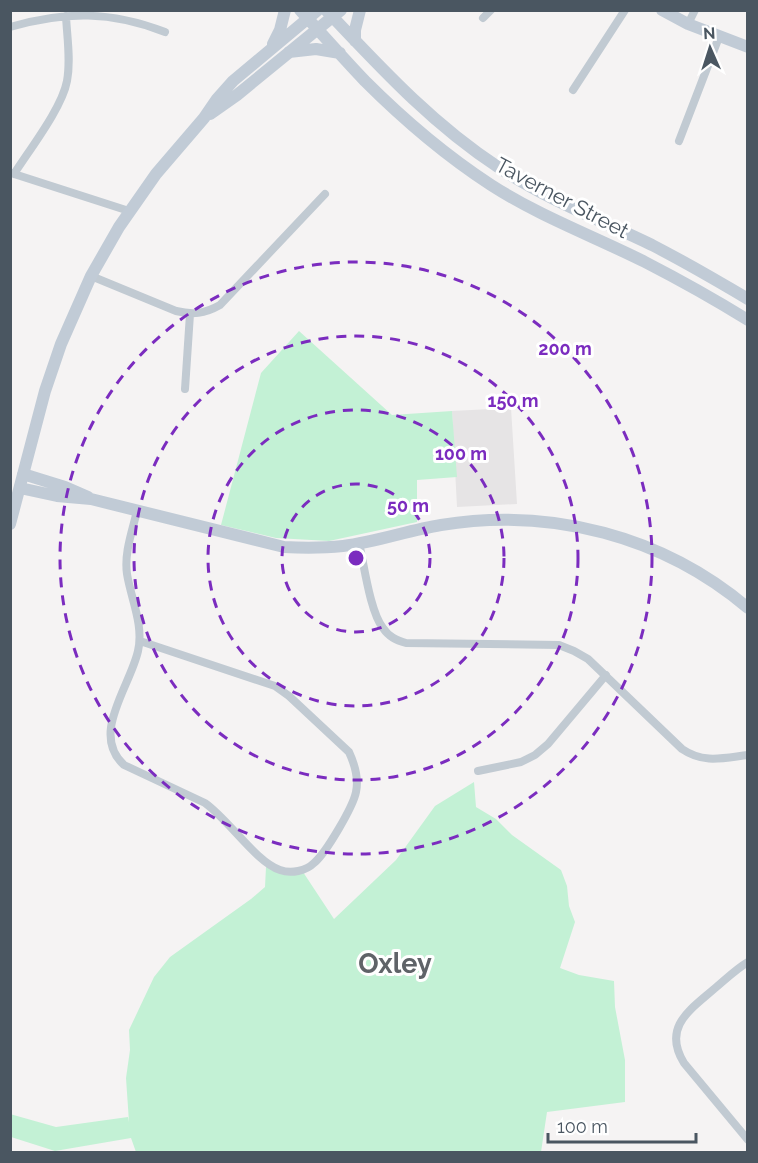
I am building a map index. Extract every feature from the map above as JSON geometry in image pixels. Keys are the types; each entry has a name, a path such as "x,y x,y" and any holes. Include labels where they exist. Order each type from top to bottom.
{"street":[{"path":"272,48 285,10"},
{"path":"10,524 45,391 58,353 91,276 129,211 156,174 233,81 272,48 304,15 318,10"},
{"path":"355,41 360,10"},
{"path":"483,18 491,10"},
{"path":"573,90 625,10"},
{"path":"662,10 719,38 747,47"},
{"path":"688,24 695,10"},
{"path":"204,118 237,95 318,29 333,13"},
{"name":"Taverner Street","path":"333,13 377,66 422,110 499,168 558,202 651,245 747,299"},
{"path":"10,27 35,20 91,15 141,22 165,32"},
{"name":"Taverner Street","path":"304,15 363,79 403,118 446,154 491,185 545,216 702,292 747,320"},
{"path":"66,16 69,68 66,84 57,105 12,173 129,211"},
{"path":"680,141 719,38"},
{"path":"289,52 316,49 341,54"},
{"path":"91,276 176,311 190,314 208,311 220,305 325,194"},
{"path":"185,390 190,314"},
{"path":"23,474 65,486 91,500"},
{"path":"20,488 91,500 269,545 315,548 359,543 440,525 475,520 519,519 571,524 614,535 661,552 705,576 747,608"},
{"path":"137,511 126,560 140,641 109,732 111,748 124,765 206,803 217,811 269,865 287,872 305,869 314,863 322,854 353,803 357,790 357,777 349,752 276,686 140,641"},
{"path":"359,543 376,614 381,627 395,639 406,643 559,645 588,659 692,756 710,759 747,755"},
{"path":"478,771 521,762 536,755 606,675"},
{"path":"747,962 688,1011 679,1023 676,1038 678,1054 684,1063 747,1140"}],"shaded area":[{"path":"511,408 517,504 457,507 452,411"}],"green space":[{"path":"299,331 392,415 452,411 457,477 417,480 417,522 329,541 276,538 221,525 261,373"},
{"path":"474,782 476,807 496,819 512,835 561,870 575,922 560,968 579,975 614,981 615,1007 625,1060 625,1102 547,1112 541,1152 136,1152 131,1138 55,1151 11,1137 10,1114 56,1127 128,1117 129,1122 126,1078 130,1050 129,1030 154,977 170,957 265,887 266,867 303,872 334,919 396,860 435,806"}],"district":[{"name":"Oxley","path":"395,964"}]}
